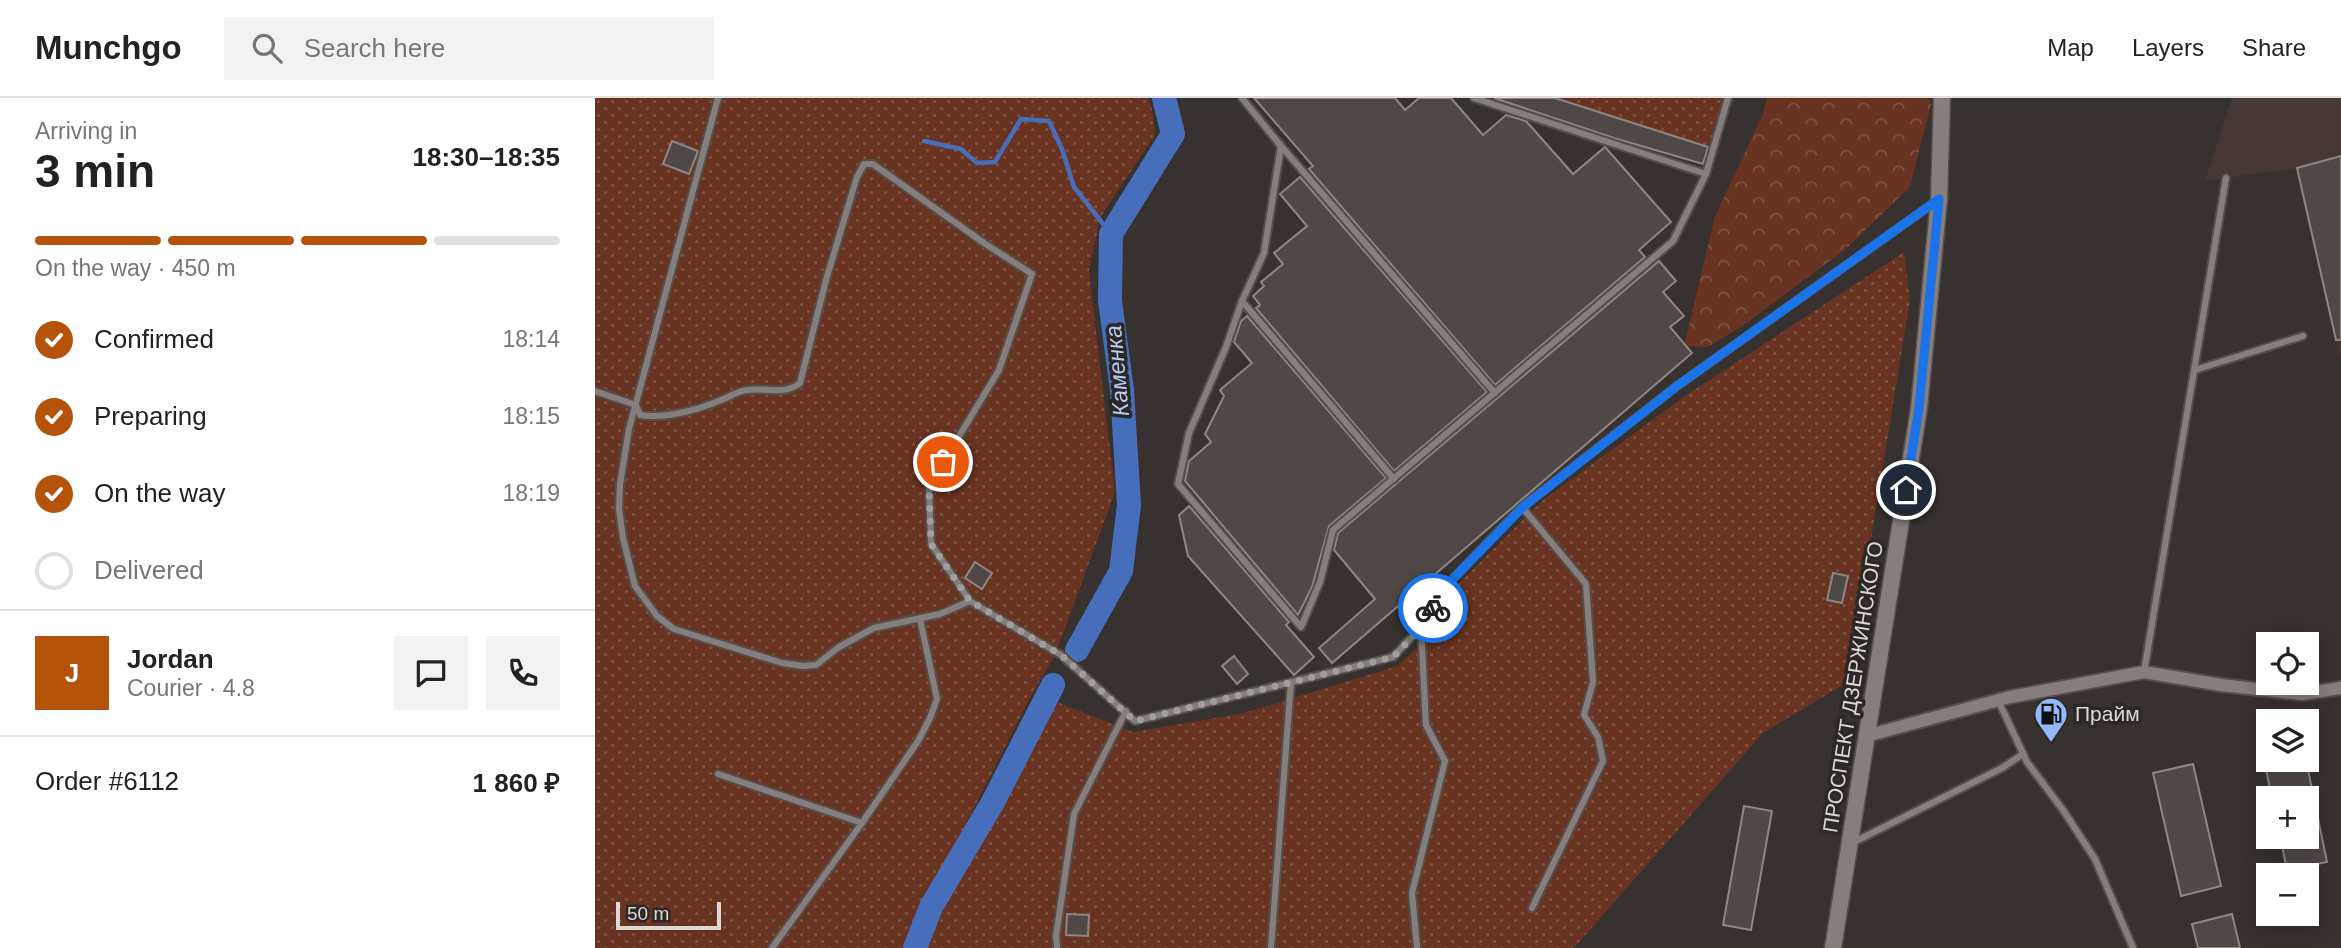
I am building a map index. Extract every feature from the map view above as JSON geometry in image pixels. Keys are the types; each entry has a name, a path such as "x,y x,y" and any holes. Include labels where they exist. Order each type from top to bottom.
{"street":[{"name":"ПРОСПЕКТ ДЗЕРЖИНСКОГО","path":"1833,948 1919,408 1939,199 1942,98"},
{"path":"1866,736 1998,700 2144,672 2221,685 2302,694 2341,688"}],"lane":[{"path":"718,98 629,429 620,484 619,509 635,586 657,616 674,629 770,659 803,666 816,665 874,628 940,614 970,601"},
{"path":"1242,98 1495,393"},
{"path":"1474,98 1706,174"},
{"path":"1281,146 1263,253 1189,433 1178,484 1301,627 1320,582 1333,530 1673,241 1706,174 1728,98"},
{"path":"595,391 636,405 640,415 654,418 719,401 745,390 793,389 800,383 826,281 857,177 864,164 873,164 1032,274 999,370 929,486 931,544 970,601 1061,655 1135,721 1393,657 1421,628 1446,586 1523,507 1677,386 1939,199"},
{"path":"2144,672 2226,178"},
{"path":"1242,301 1394,479"},
{"path":"2195,370 2303,336"},
{"path":"1523,507 1586,584 1593,682 1584,715 1598,737 1604,761 1532,908"},
{"path":"772,948 862,823 918,741 930,718 937,699 920,619"},
{"path":"1417,948 1412,893 1445,761 1426,725 1421,628"},
{"path":"1271,948 1291,682"},
{"path":"1998,700 2023,754 2095,859 2133,948"},
{"path":"1057,948 1056,936 1074,814 1126,711"},
{"path":"1850,843 2001,768 2023,754"},
{"path":"718,774 862,823"},
{"path":"779,939 784,948"}],"shaded area":[{"path":"2232,98 2341,98 2341,361 2297,168 2205,181"}],"green space":[{"path":"595,98 1148,98 1152,109 1155,135 1101,216 1089,270 1115,492 1056,653 1028,702 903,948 595,948"},
{"path":"1555,98 1734,98 1710,148"},
{"path":"1767,98 1928,98 1931,104 1910,187 1847,248 1744,325 1708,347 1684,346 1715,216 1763,114"},
{"path":"1904,252 1910,300 1848,682 1763,733 1574,948 921,948 939,906 1000,808 1057,702 1133,732 1244,713 1397,666 1438,629 1450,592 1542,501 1682,398"}],"building":[{"path":"1254,98 1395,98 1405,110 1419,98 1451,98 1483,135 1506,115 1526,121 1573,174 1605,147 1671,222 1639,250 1645,257 1495,385 1309,169 1313,166"},
{"path":"1494,98 1555,98 1708,147 1703,164"},
{"path":"672,141 698,151 689,174 663,164"},
{"path":"2341,156 2341,340 2336,340 2297,168"},
{"path":"1300,177 1487,392 1394,471 1256,308 1260,305 1253,296 1264,286 1261,282 1283,264 1274,253 1307,226 1280,194"},
{"path":"1659,261 1676,281 1663,292 1684,316 1670,327 1692,353 1332,663 1319,648 1375,599 1334,550 1338,533"},
{"path":"1247,316 1386,478 1329,526 1312,587 1298,615 1185,481 1189,461 1211,442 1205,434 1224,396 1220,390 1252,363 1234,342 1241,321"},
{"path":"1189,506 1289,622 1286,625 1314,657 1294,675 1188,556 1179,515"},
{"path":"975,562 992,573 982,589 965,578"},
{"path":"1833,573 1848,576 1842,603 1827,600"},
{"path":"1234,656 1248,674 1237,684 1222,666"},
{"path":"2193,764 2221,886 2181,896 2153,773"},
{"path":"2267,772 2308,772 2311,786 2269,786"},
{"path":"1744,806 1772,811 1751,930 1723,925"},
{"path":"2319,823 2327,862 2286,863 2283,849 2319,849"},
{"path":"1067,914 1089,915 1088,936 1066,935"},
{"path":"2232,914 2240,948 2198,948 2192,924"}],"waterway":[{"name":"Каменка","path":"1077,650 1121,571 1129,505 1122,390 1110,301 1111,234 1173,134 1164,98"},
{"path":"924,141 961,149 977,163 995,162 1021,119 1049,121 1062,149 1074,187 1111,234"},
{"name":"Каменка","path":"915,948 931,907 993,802 1053,685"}],"way so far":[{"path":"943,462 929,486 931,544 970,601 1061,655 1135,721 1393,657 1421,628 1433,608"}],"place":[{"name":"Прайм","path":"2051,744"}],"route":[{"path":"1433,608 1446,586 1523,507 1677,386 1939,199 1919,408 1906,490"}]}
